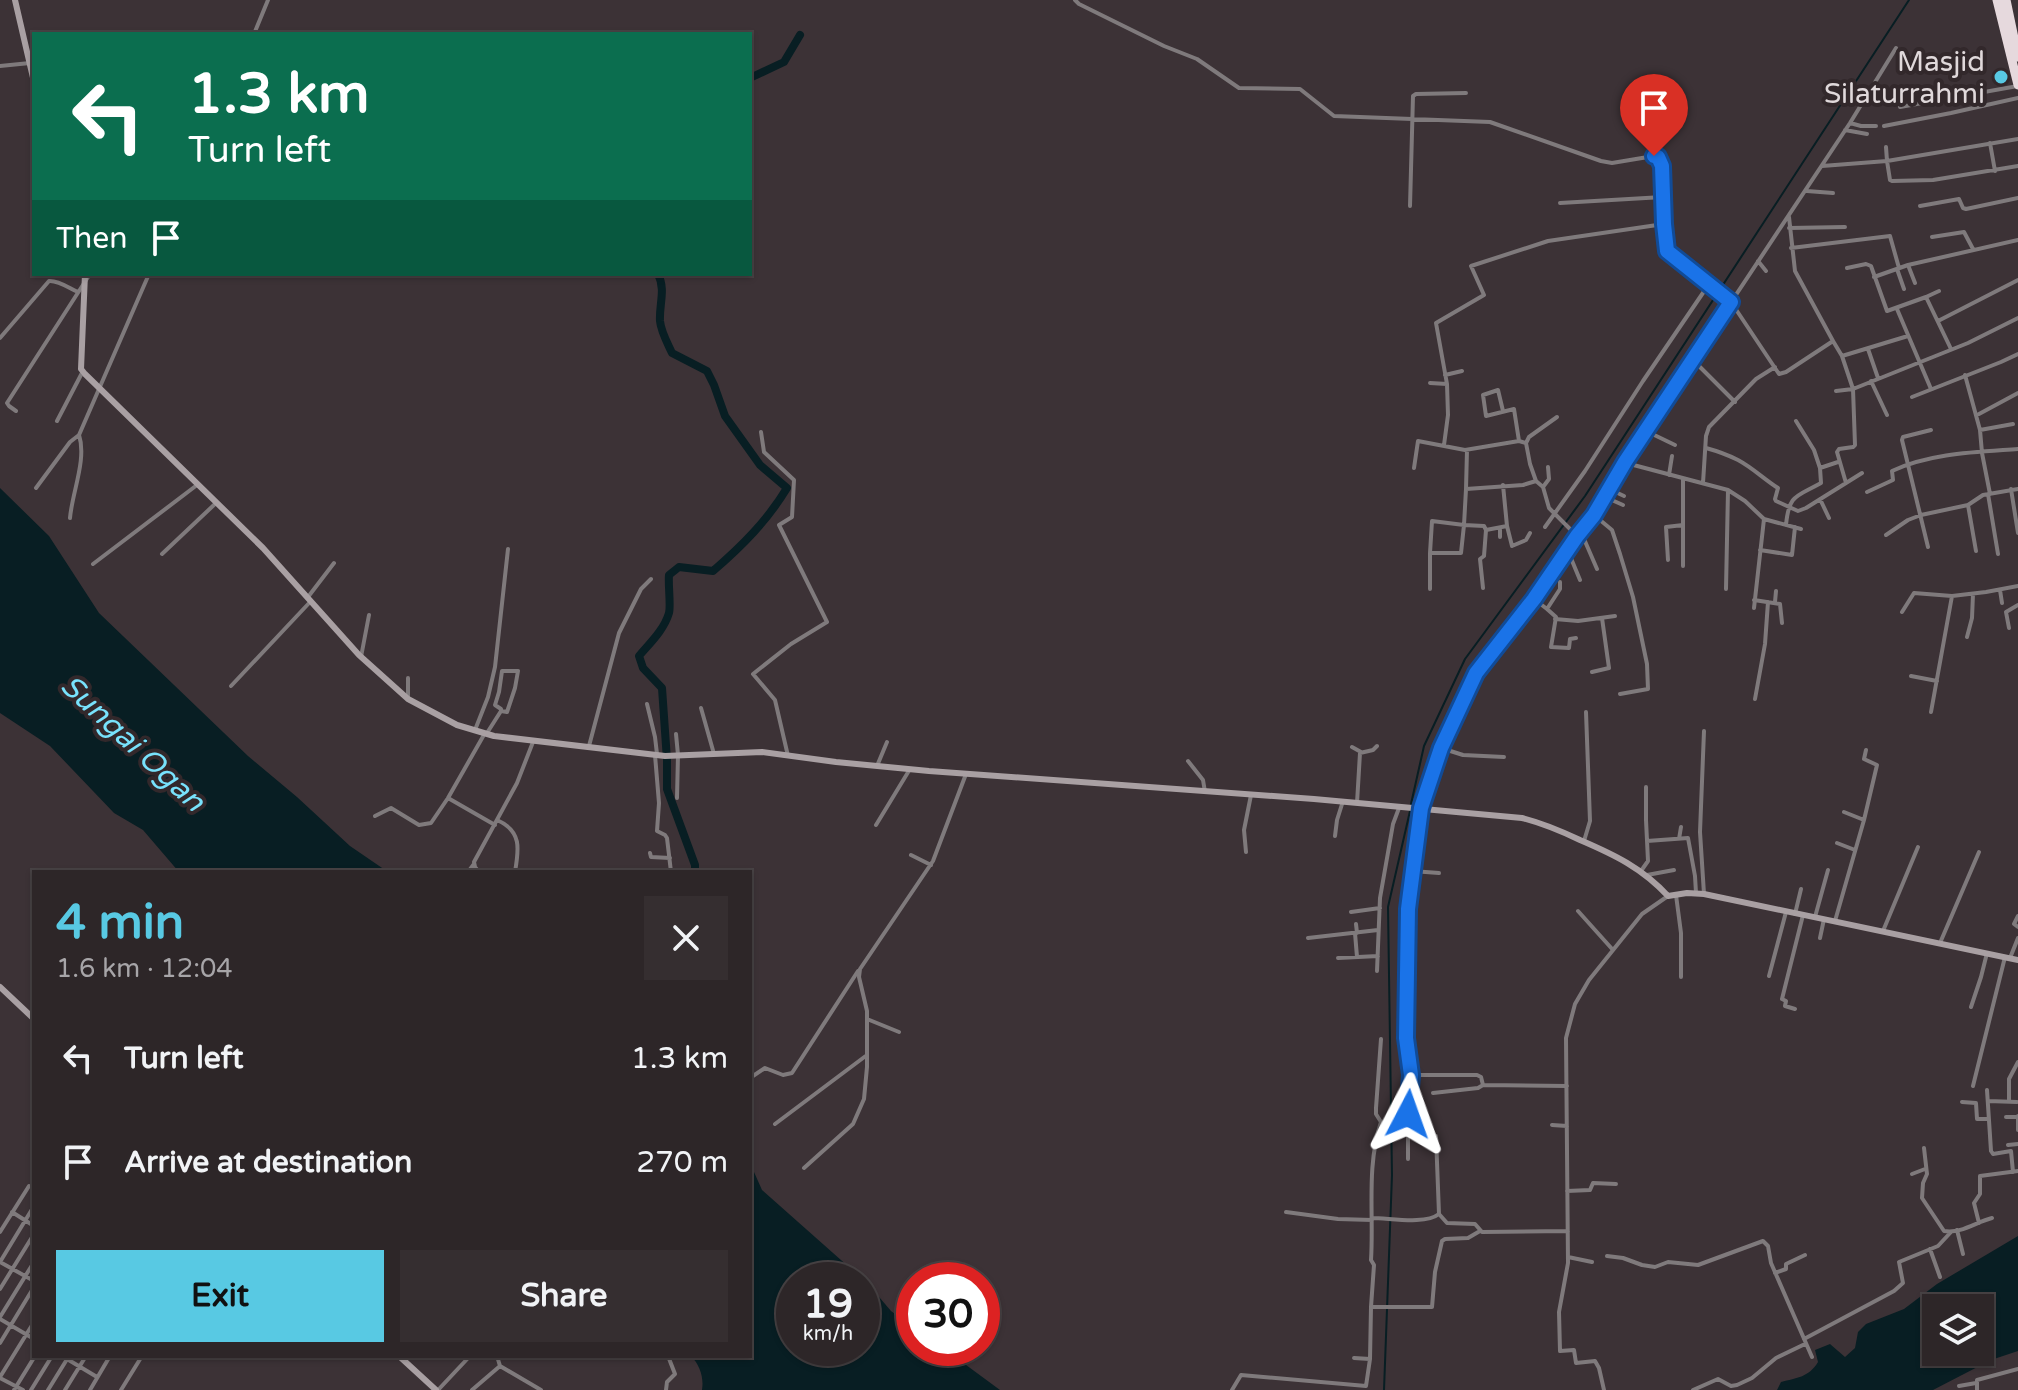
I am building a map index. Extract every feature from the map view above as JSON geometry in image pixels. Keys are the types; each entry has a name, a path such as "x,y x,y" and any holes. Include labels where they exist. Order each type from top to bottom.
{"highway":[{"path":"1997,0 2018,86"},
{"path":"2006,0 2015,30 2018,57"}],"street":[{"path":"15,0 32,72"},
{"path":"255,32 268,0"},
{"path":"1075,0 1166,47 1197,59 1239,88 1298,88 1334,116 1490,122 1601,161 1612,163 1658,157 1662,166 1667,251 1729,301 1781,375 1833,341"},
{"path":"1408,1159 1411,1075 1406,1038 1408,909 1418,808 1441,748 1476,673 1594,515 1729,301 1806,191 1896,48"},
{"path":"0,66 30,63"},
{"path":"1900,107 2018,86"},
{"path":"1410,206 1413,96 1466,93"},
{"path":"1884,126 2018,98"},
{"path":"1850,123 1876,126"},
{"path":"1845,130 1867,134"},
{"path":"1822,166 1887,161 2018,139"},
{"path":"1990,143 1995,171"},
{"path":"1886,147 1892,181 1933,180 2018,166"},
{"path":"1806,191 1833,193"},
{"path":"1560,203 1663,197"},
{"path":"1920,206 1957,199 1966,209 2018,198"},
{"path":"1789,215 1791,248 1798,277 1842,356 1853,389 1855,445 1838,450 1838,462 1846,483"},
{"path":"1444,445 1448,415 1447,384 1436,323 1484,295 1471,266 1548,241 1664,224"},
{"path":"1789,228 1845,227"},
{"path":"1932,237 1964,232 1973,249"},
{"path":"1791,248 1890,236 1904,289"},
{"path":"1874,277 1908,265 2018,240"},
{"path":"1758,261 1766,271"},
{"path":"1847,268 1869,264 1885,309 1889,312 1939,291"},
{"path":"1908,265 1915,283"},
{"path":"16,411 7,403 87,276"},
{"path":"87,276 81,369 84,373 263,548 361,657 408,699 457,725 486,733 661,755 762,752 966,774 1343,801 1522,818 1541,823 1618,857 1672,895 1681,933 1681,977"},
{"path":"36,488 70,442 79,435 148,276"},
{"path":"1938,321 2018,280"},
{"path":"0,338 49,281 78,292"},
{"path":"1545,527 1710,285"},
{"path":"1926,297 1951,349"},
{"path":"1897,309 1931,389"},
{"path":"1836,391 1853,389 1968,343 2018,318"},
{"path":"1842,356 1908,336"},
{"path":"1868,349 1878,378"},
{"path":"1912,397 2018,354"},
{"path":"1693,360 1735,402"},
{"path":"1703,484 1709,427 1756,379 1775,367"},
{"path":"1445,375 1462,371"},
{"path":"57,421 84,373"},
{"path":"1965,375 1980,430 1998,554"},
{"path":"1871,381 1887,415"},
{"path":"1430,383 1447,384"},
{"path":"1503,411 1498,390 1483,394 1486,415 1514,409 1519,441"},
{"path":"1979,414 2018,393"},
{"path":"1557,417 1526,443 1530,464 1536,481 1543,487 1549,508 1579,534 1597,569"},
{"path":"1786,525 1788,506 1795,497 1821,483 1814,450 1796,421"},
{"path":"1980,430 2013,424"},
{"path":"1928,547 1902,439 1931,430"},
{"path":"1646,431 1675,445"},
{"path":"761,432 764,452 794,479 792,517 779,526 827,623 791,644 753,673 775,700 788,756"},
{"path":"70,518 80,467 82,444 79,435"},
{"path":"1414,468 1418,441 1467,450 1519,441 1526,443"},
{"path":"1706,448 1741,462 1777,487 1779,490 1775,500 1800,511 1862,473"},
{"path":"1867,492 1893,480 1892,471 1907,464 1961,453 2018,449"},
{"path":"1430,553 1461,553 1467,450"},
{"path":"1669,475 1672,456"},
{"path":"1625,462 1728,490 1764,519 1798,528 1792,555 1760,550"},
{"path":"1820,468 1838,462"},
{"path":"1543,487 1549,479 1548,467"},
{"path":"1683,479 1683,566"},
{"path":"1466,489 1523,485 1536,481"},
{"path":"93,564 197,485"},
{"path":"1503,485 1512,546 1526,540 1530,533"},
{"path":"1609,489 1624,496"},
{"path":"2011,489 2018,533"},
{"path":"1886,535 1921,515 1968,505 1989,494 2018,489"},
{"path":"1726,589 1728,490"},
{"path":"1605,497 1623,505"},
{"path":"1820,499 1829,518"},
{"path":"162,554 216,503"},
{"path":"1968,505 1976,551"},
{"path":"1594,515 1612,530 1633,600 1647,664 1648,689 1620,694"},
{"path":"1754,608 1764,519"},
{"path":"1430,589 1432,521 1484,526 1484,557 1480,559 1483,588"},
{"path":"1668,560 1666,527 1683,525"},
{"path":"1486,530 1507,526"},
{"path":"1500,528 1500,537"},
{"path":"475,730 488,697 495,667 508,549"},
{"path":"1568,551 1580,580"},
{"path":"231,686 309,599 334,563"},
{"path":"589,746 620,631 641,589 651,579"},
{"path":"1547,609 1560,589 1560,582"},
{"path":"1902,612 1914,593 1952,596 2018,586"},
{"path":"2000,590 2002,603"},
{"path":"1775,602 1776,591"},
{"path":"1967,637 1973,594"},
{"path":"1931,712 1952,596"},
{"path":"1534,599 1555,615 1551,647 1569,648 1570,639 1576,638"},
{"path":"1754,600 1781,605 1782,623"},
{"path":"1755,699 1765,644 1768,602"},
{"path":"2009,628 2006,612 2018,605"},
{"path":"361,657 369,615"},
{"path":"1555,619 1575,621 1615,616"},
{"path":"1592,672 1609,668 1602,618"},
{"path":"502,670 518,671 508,711 501,711 495,705 502,670"},
{"path":"1911,676 1937,681"},
{"path":"408,678 408,699"},
{"path":"647,704 661,755 657,831 666,835 671,870"},
{"path":"701,708 714,754"},
{"path":"375,816 391,808 419,825 433,821 501,711"},
{"path":"1584,841 1590,821 1586,712"},
{"path":"1700,894 1704,731"},
{"path":"676,734 677,798"},
{"path":"470,870 517,783 534,740"},
{"path":"876,766 887,742"},
{"path":"1352,747 1361,752 1377,746"},
{"path":"1441,748 1463,755 1504,757"},
{"path":"1835,921 1877,765 1864,759 1866,750"},
{"path":"1357,803 1361,752"},
{"path":"1188,761 1203,780 1205,792"},
{"path":"876,825 910,769"},
{"path":"752,1077 765,1068 783,1075 792,1073 931,865 966,774"},
{"path":"1644,873 1648,861 1646,787"},
{"path":"1246,852 1244,832 1251,795"},
{"path":"448,798 496,822 507,824 515,834 519,847 515,870"},
{"path":"1335,836 1343,801"},
{"path":"1377,971 1380,898 1393,824 1400,806"},
{"path":"1844,812 1864,820"},
{"path":"1679,839 1681,827"},
{"path":"1647,841 1688,838 1700,894"},
{"path":"1837,843 1855,850"},
{"path":"1883,931 1918,847"},
{"path":"1940,943 1979,852"},
{"path":"650,853 651,857 670,858"},
{"path":"911,855 931,865"},
{"path":"474,864 478,870"},
{"path":"1644,873 1674,870"},
{"path":"1815,917 1828,870"},
{"path":"1412,871 1439,873"},
{"path":"1795,1009 1785,1006 1786,1001 1782,999 1801,889"},
{"path":"1604,1390 1595,1361 1576,1363 1574,1350 1560,1351 1559,1312 1568,1257 1566,1038 1571,1014 1581,991 1642,914 1672,895 1700,894 2011,958"},
{"path":"1351,912 1380,907"},
{"path":"1578,911 1613,950"},
{"path":"1769,976 1786,912"},
{"path":"2018,916 2014,924 2018,927"},
{"path":"1820,938 1824,919"},
{"path":"1356,924 1357,957"},
{"path":"1308,938 1378,930"},
{"path":"1973,1086 2018,938"},
{"path":"1971,1007 1987,953"},
{"path":"1338,958 1378,956"},
{"path":"804,1168 853,1124 860,1111 866,1084 867,1011 860,969"},
{"path":"0,987 32,1017"},
{"path":"867,1019 899,1032"},
{"path":"1232,1390 1241,1375 1367,1385 1374,1308 1374,1265 1371,1260 1373,1219 1370,1206 1372,1166 1381,1122 1376,1108 1381,1039"},
{"path":"775,1124 867,1055"},
{"path":"2009,1101 2009,1079 2018,1062"},
{"path":"1411,1075 1477,1075 1481,1077 1483,1085"},
{"path":"1433,1093 1483,1085 1567,1086"},
{"path":"1979,1223 1974,1203 1980,1194 1980,1176 2016,1171 2011,1151 1993,1154 1991,1151 1987,1090"},
{"path":"1988,1101 2017,1102"},
{"path":"1962,1102 1976,1103 1977,1119 1988,1119"},
{"path":"2006,1117 2017,1116 2018,1130"},
{"path":"1552,1125 1567,1126"},
{"path":"1436,1136 1439,1214 1447,1223 1475,1224 1480,1231"},
{"path":"2008,1145 2018,1144"},
{"path":"1924,1148 1927,1174 1922,1198 1944,1231 1954,1231 1992,1218"},
{"path":"1912,1174 1925,1169"},
{"path":"1567,1191 1590,1190 1593,1183 1616,1184"},
{"path":"0,1232 29,1186"},
{"path":"32,1209 0,1262 32,1280"},
{"path":"12,1212 32,1225"},
{"path":"1286,1212 1338,1219 1434,1218 1439,1214"},
{"path":"1374,1308 1433,1306 1435,1272 1445,1239 1470,1238 1480,1231 1568,1231"},
{"path":"1693,1390 1716,1380 1737,1385 1761,1372 1774,1359 1882,1299 1901,1286 1903,1281 1899,1262 1938,1246 1954,1231"},
{"path":"1954,1231 1963,1254"},
{"path":"0,1289 32,1237"},
{"path":"1607,1256 1655,1267 1668,1262 1698,1265 1763,1240 1812,1357"},
{"path":"1930,1249 1940,1277"},
{"path":"1775,1273 1805,1255"},
{"path":"1568,1257 1592,1262"},
{"path":"32,1265 0,1318 32,1338"},
{"path":"0,1343 32,1290"},
{"path":"23,1390 0,1377 32,1325"},
{"path":"15,1388 34,1358"},
{"path":"31,1390 51,1358"},
{"path":"48,1390 65,1358"},
{"path":"67,1358 97,1377"},
{"path":"65,1390 85,1358"},
{"path":"90,1390 109,1358"},
{"path":"121,1390 141,1358"},
{"path":"401,1358 437,1390 468,1358"},
{"path":"498,1358 500,1366 541,1390"},
{"path":"666,1390 667,1382 675,1374 669,1358"},
{"path":"1354,1358 1370,1359"},
{"path":"472,1390 500,1366"},
{"path":"1959,1386 2018,1369"},
{"path":"1976,1383 1977,1390"}],"water":[{"name":"Sungai Ogan","path":"0,488 49,536 99,613 248,756 350,846 385,870 177,870 143,830 114,813 50,746 0,713"},
{"path":"752,1168 762,1190 843,1262 776,1262 776,1366 880,1366 880,1298 896,1315 896,1366 967,1366 1000,1390 702,1390 701,1372 693,1358 752,1358"},
{"path":"2018,1236 2018,1351 1994,1359 1994,1294 1924,1294"},
{"path":"1922,1295 1922,1366 1979,1366 1933,1390 1777,1390 1781,1382 1811,1371 1818,1362 1815,1350 1830,1344 1845,1357 1855,1348 1858,1332 1866,1324 1904,1309"}],"waterway":[{"path":"1411,804 1424,746 1465,659 1585,496 1909,0"},
{"path":"752,77 784,62 800,35"},
{"path":"659,276 662,291 661,325 672,353 707,371 725,416 760,465 787,488 753,532 713,571 679,567 669,575 670,610 667,619 639,656 643,668 662,688 667,789 695,870"},
{"path":"1384,1390 1392,1175 1388,907 1410,811"}],"place":[{"name":"Masjid Silaturrahmi","path":"2001,77"}],"route":[{"path":"1408,1114 1411,1075 1406,1038 1408,909 1421,808 1441,748 1476,673 1594,515 1625,462 1731,302 1667,251 1662,166 1658,157 1654,156"}]}
